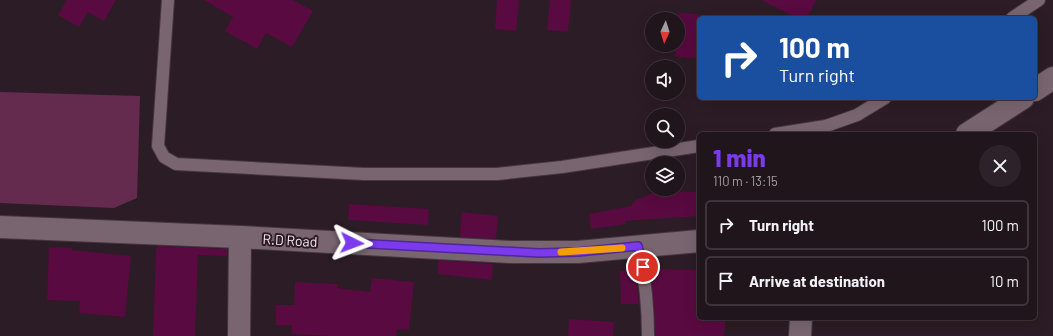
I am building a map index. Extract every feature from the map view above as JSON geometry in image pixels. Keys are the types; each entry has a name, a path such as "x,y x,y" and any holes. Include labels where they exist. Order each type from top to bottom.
{"street":[{"path":"1037,89 1053,78"},
{"path":"970,132 1020,100"},
{"name":"R.D Road","path":"0,227 240,237 511,252 578,252 697,241"},
{"path":"240,237 240,336"},
{"path":"800,336 801,320"}],"lane":[{"path":"168,0 158,146 164,157 176,164 364,174 497,174 562,167 697,146"},
{"path":"1015,16 1039,0"},
{"path":"788,132 826,126 857,115 882,100"},
{"path":"638,246 643,267 647,298 648,336"}],"shaded area":[{"path":"0,92 140,96 137,198 114,208 0,203"}],"building":[{"path":"67,0 116,0 104,21 88,12 79,27 58,15"},
{"path":"204,0 293,0 313,11 292,47 266,33 257,49 225,31 233,17"},
{"path":"497,0 519,0 516,31 495,29"},
{"path":"550,0 571,0 568,32 547,30"},
{"path":"761,0 816,0 808,16 793,16"},
{"path":"685,13 699,14 699,16 697,16 697,58 675,57 675,52 685,52"},
{"path":"685,192 697,192 697,216 625,221 626,224 591,229 589,214 631,206 636,200 646,196 685,196"},
{"path":"349,204 429,209 428,225 348,220"},
{"path":"462,212 498,216 496,239 460,237"},
{"path":"158,246 227,249 227,256 198,255 195,336 153,336 156,249"},
{"path":"49,247 72,248 71,250 131,256 125,317 79,313 80,301 47,300"},
{"path":"438,260 493,264 492,280 438,274"},
{"path":"650,269 697,270 697,320 726,320 724,336 655,336"},
{"path":"635,270 639,304 621,304 620,271"},
{"path":"372,278 414,282 409,330 397,329 396,336 330,336 292,334 292,325 276,325 276,305 294,305 295,282 338,284 337,288 370,292"},
{"path":"569,319 614,322 613,336 568,336"}],"slow traffic":[{"path":"561,252 622,248"}],"route":[{"path":"352,243 539,253 578,252 638,246 643,267"}]}
